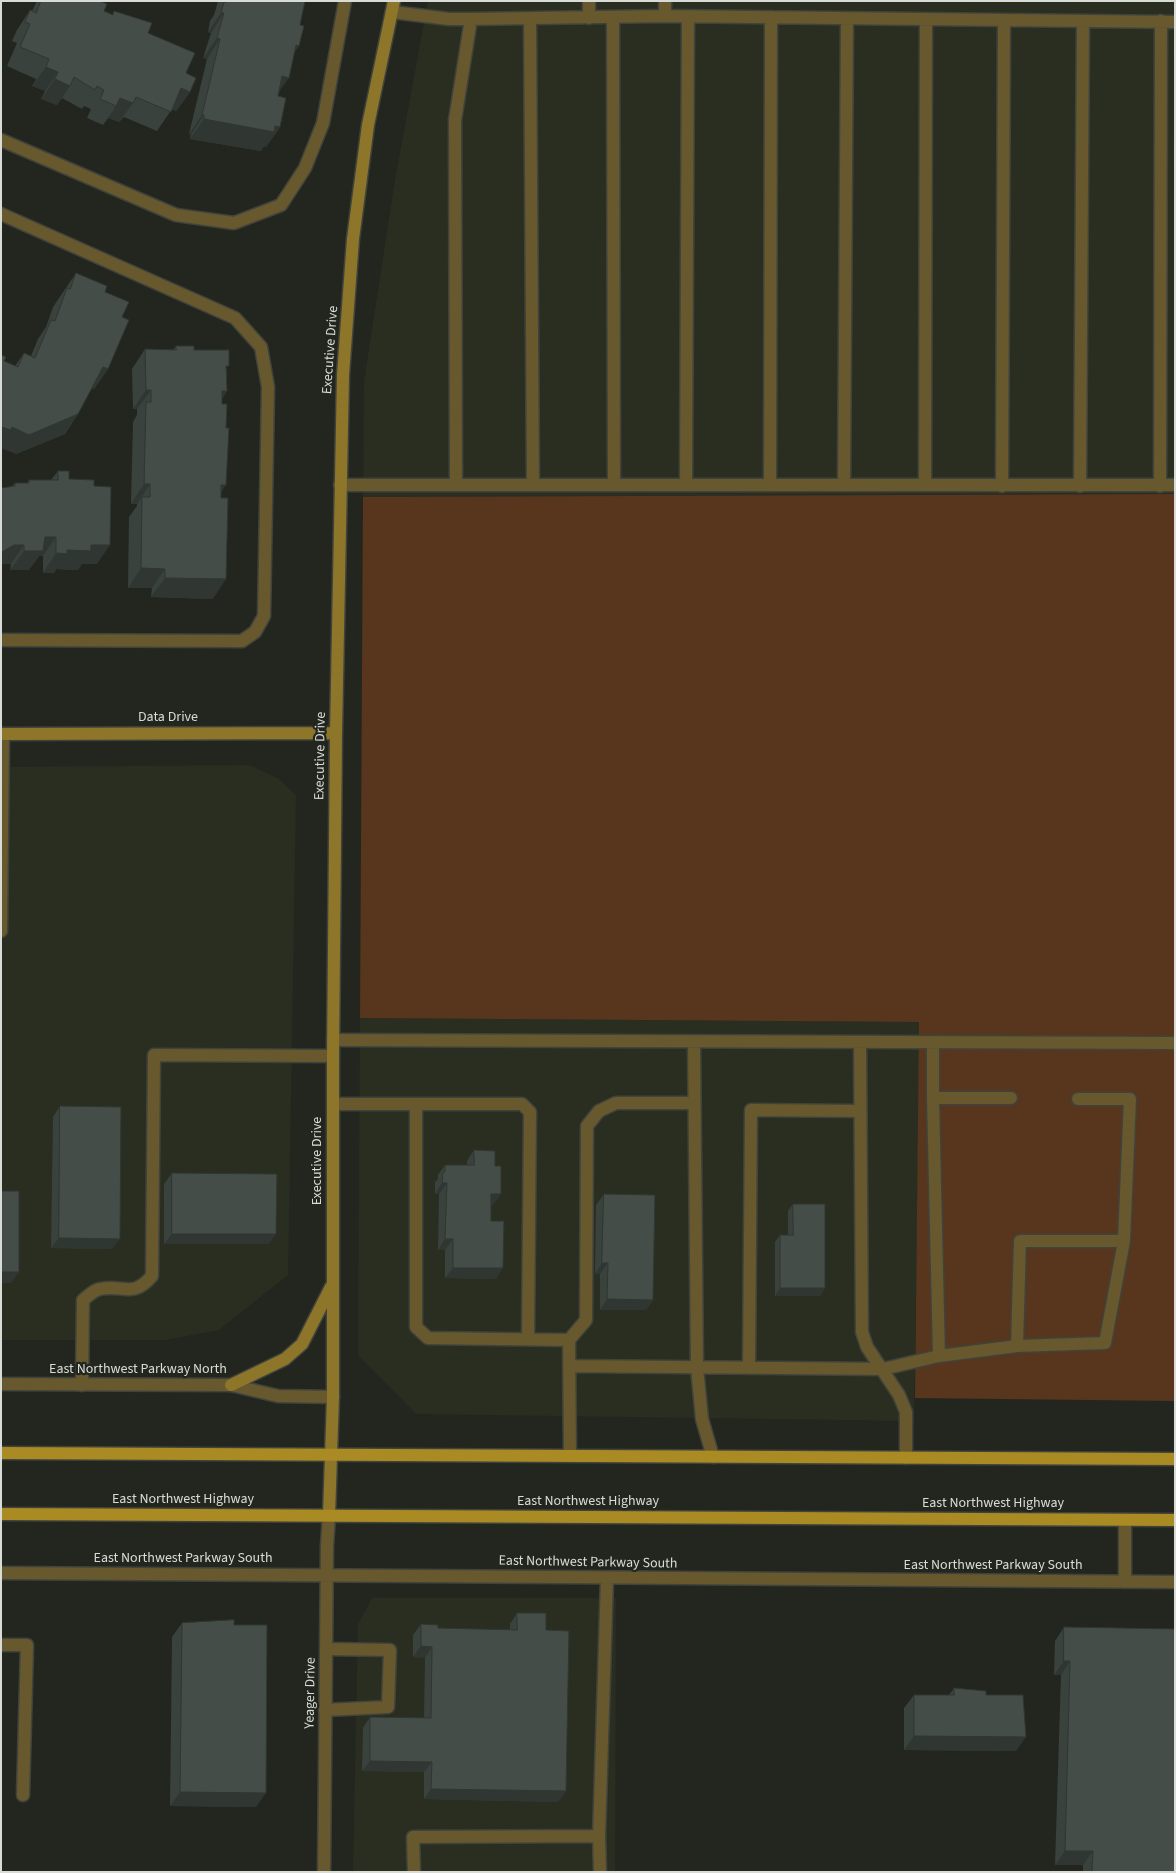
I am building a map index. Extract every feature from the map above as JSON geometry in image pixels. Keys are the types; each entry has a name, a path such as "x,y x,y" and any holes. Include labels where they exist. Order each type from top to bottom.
{"main road":[{"path":"1,1453 1175,1459"},
{"name":"East Northwest Highway","path":"1,1514 1175,1520"}],"street":[{"path":"1,140 176,215 234,223 281,206 305,168 323,123 345,1"},
{"path":"589,1 589,18"},
{"path":"665,1 665,16"},
{"path":"393,7 448,19 471,20 665,16 1175,22"},
{"name":"Executive Drive","path":"329,1515 333,1397 332,1056 343,375 353,240 368,125 393,7"},
{"path":"686,485 688,17"},
{"path":"770,485 771,17"},
{"path":"530,18 534,485"},
{"path":"613,18 614,485"},
{"path":"844,485 847,18"},
{"path":"925,485 926,19"},
{"path":"456,485 455,120 471,20"},
{"path":"1002,486 1004,20"},
{"path":"1080,486 1083,21"},
{"path":"1160,486 1161,21"},
{"path":"1,214 235,318 261,347 268,387 264,616 255,632 242,641 1,640"},
{"path":"340,485 1175,485"},
{"name":"Data Drive","path":"2,734 336,733"},
{"path":"1,931 2,734"},
{"path":"333,1040 1175,1044"},
{"path":"694,1042 697,1368 702,1418 713,1457"},
{"path":"860,1042 862,1332 867,1347 899,1395 906,1412 906,1458"},
{"path":"934,1042 933,1098 939,1356"},
{"path":"82,1384 83,1300 100,1289 132,1290 143,1286 152,1276 154,1055 332,1056"},
{"path":"933,1098 1011,1098"},
{"path":"569,1366 883,1369 939,1356 1017,1346 1105,1343 1124,1240 1130,1099 1078,1099"},
{"path":"570,1455 569,1340 586,1320 587,1126 599,1111 616,1104 694,1103"},
{"path":"333,1104 522,1104 530,1112 528,1339"},
{"path":"416,1104 416,1327 428,1338 569,1340"},
{"path":"749,1368 751,1110 860,1111"},
{"path":"1017,1346 1020,1242 1124,1240"},
{"path":"231,1385 285,1359 302,1344 332,1285"},
{"name":"East Northwest Parkway North","path":"1,1384 231,1385 278,1396 333,1397"},
{"name":"Yeager Drive","path":"324,1872 329,1515"},
{"path":"1125,1520 1125,1582"},
{"name":"East Northwest Parkway South","path":"1,1573 1175,1582"},
{"path":"600,1872 599,1836 607,1578"},
{"path":"1,1644 26,1645 23,1795"},
{"path":"325,1710 388,1708 390,1650 327,1649"},
{"path":"414,1872 413,1837 599,1836"}],"shaded area":[{"path":"428,1 1175,1 1175,494 363,497 364,382 395,180"},
{"path":"1175,494 1175,1401 915,1398 919,1022 360,1018 363,497"},
{"path":"250,765 279,779 296,795 288,1275 219,1330 165,1340 1,1340 1,767"},
{"path":"360,1018 920,1022 914,1421 416,1414 358,1355"},
{"path":"372,1598 616,1598 615,1872 353,1872 358,1624"}],"building":[{"path":"41,1 100,1 107,4 104,11 113,15 114,11 152,23 148,33 195,53 186,73 196,78 190,92 181,88 171,112 136,97 133,103 120,98 116,106 100,99 104,90 97,86 95,90 74,77 70,86 55,79 58,72 46,67 49,59 20,47 30,24 25,22 30,10 36,13"},
{"path":"305,1 300,25 304,26 299,46 296,45 289,78 282,76 278,96 286,98 280,127 275,126 274,132 204,119 204,115 202,115 220,39 217,38 224,13 221,13 224,2"},
{"path":"76,273 107,286 105,292 129,302 122,317 129,320 108,369 103,367 78,414 29,435 12,427 11,430 1,427 1,355 6,357 4,361 18,367 24,353 35,358 51,320 55,321 67,288 70,289"},
{"path":"176,346 194,346 194,350 229,350 229,366 226,366 227,391 222,391 222,404 227,404 226,428 229,428 226,485 221,485 221,498 228,498 226,579 165,578 165,569 141,568 142,497 150,497 150,484 144,484 146,402 151,402 151,390 146,390 145,349 176,350"},
{"path":"58,471 69,471 69,479 94,480 94,486 111,487 110,545 91,545 91,551 67,550 67,554 56,553 56,537 45,537 43,551 24,551 24,545 14,545 2,552 1,566 1,488 15,486 15,483 29,483 29,480 58,480"},
{"path":"60,1106 121,1107 120,1239 59,1238"},
{"path":"474,1150 495,1151 495,1166 501,1166 501,1194 491,1194 491,1221 504,1221 503,1268 453,1268 453,1239 445,1239 447,1183 442,1183 445,1165 474,1165"},
{"path":"172,1173 277,1174 276,1234 172,1234"},
{"path":"1,1186 2,1191 19,1191 19,1272 1,1272"},
{"path":"604,1194 655,1195 653,1300 607,1299 608,1263 602,1263"},
{"path":"793,1204 825,1204 825,1288 780,1288 780,1235 793,1235"},
{"path":"517,1613 546,1613 546,1630 569,1631 566,1791 431,1789 432,1762 370,1761 370,1717 431,1718 432,1647 421,1646 421,1624 438,1625 438,1628 517,1630"},
{"path":"234,1620 234,1625 267,1625 266,1793 180,1792 182,1623"},
{"path":"1064,1627 1175,1629 1175,1872 1092,1872 1093,1851 1065,1851 1070,1661 1064,1661"},
{"path":"954,1688 986,1691 986,1695 1023,1695 1026,1737 914,1736 914,1695 954,1695"}]}
